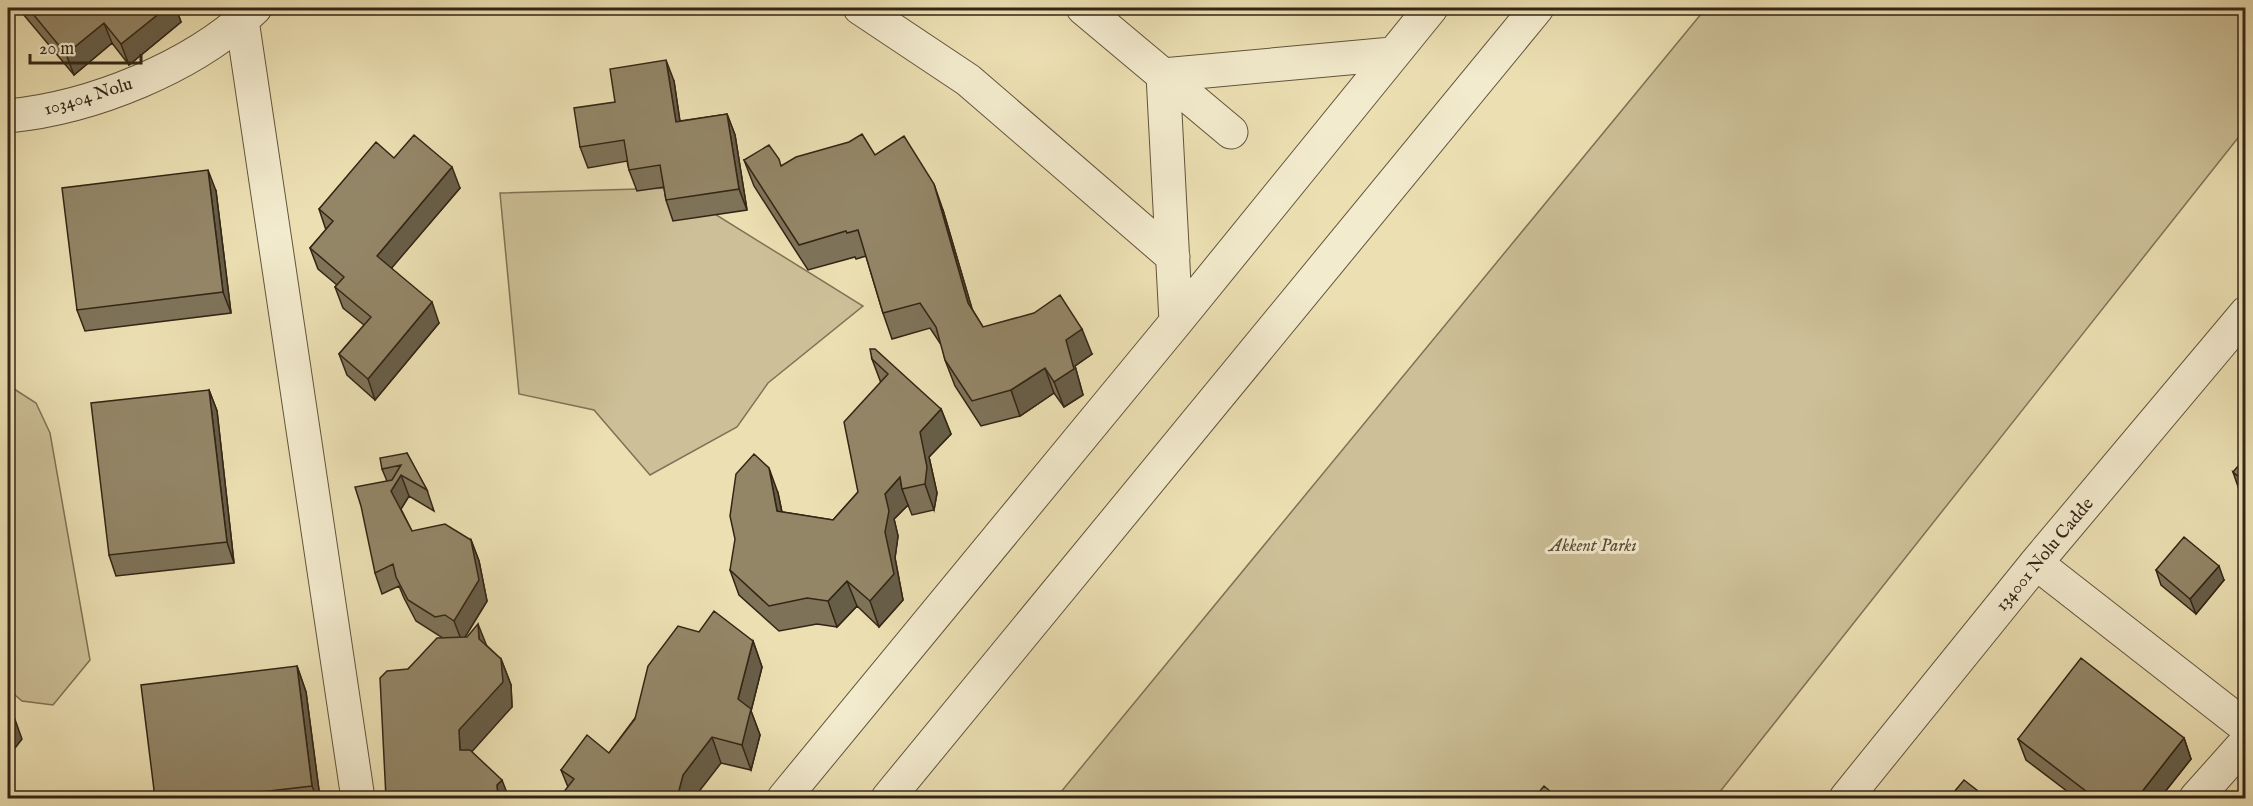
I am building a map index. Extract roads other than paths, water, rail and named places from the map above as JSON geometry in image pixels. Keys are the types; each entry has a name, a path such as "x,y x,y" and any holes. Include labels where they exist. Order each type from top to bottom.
{"street":[{"path":"860,8 968,80 1173,257"},
{"path":"1083,8 1231,132"},
{"path":"784,798 1431,8"},
{"path":"888,798 1538,8"},
{"path":"249,14 357,792"},
{"name":"103404 Nolu","path":"8,116 28,114 85,101 141,80 194,53 249,14"},
{"path":"1163,75 1392,54"},
{"path":"1163,75 1176,322"},
{"name":"134001 Nolu Cadde","path":"1846,798 2036,563 2246,314"},
{"path":"2036,563 2246,727"},
{"path":"2196,798 2246,742"}],"park label":[{"name":"Akkent Parkı","path":"1593,545"}]}
